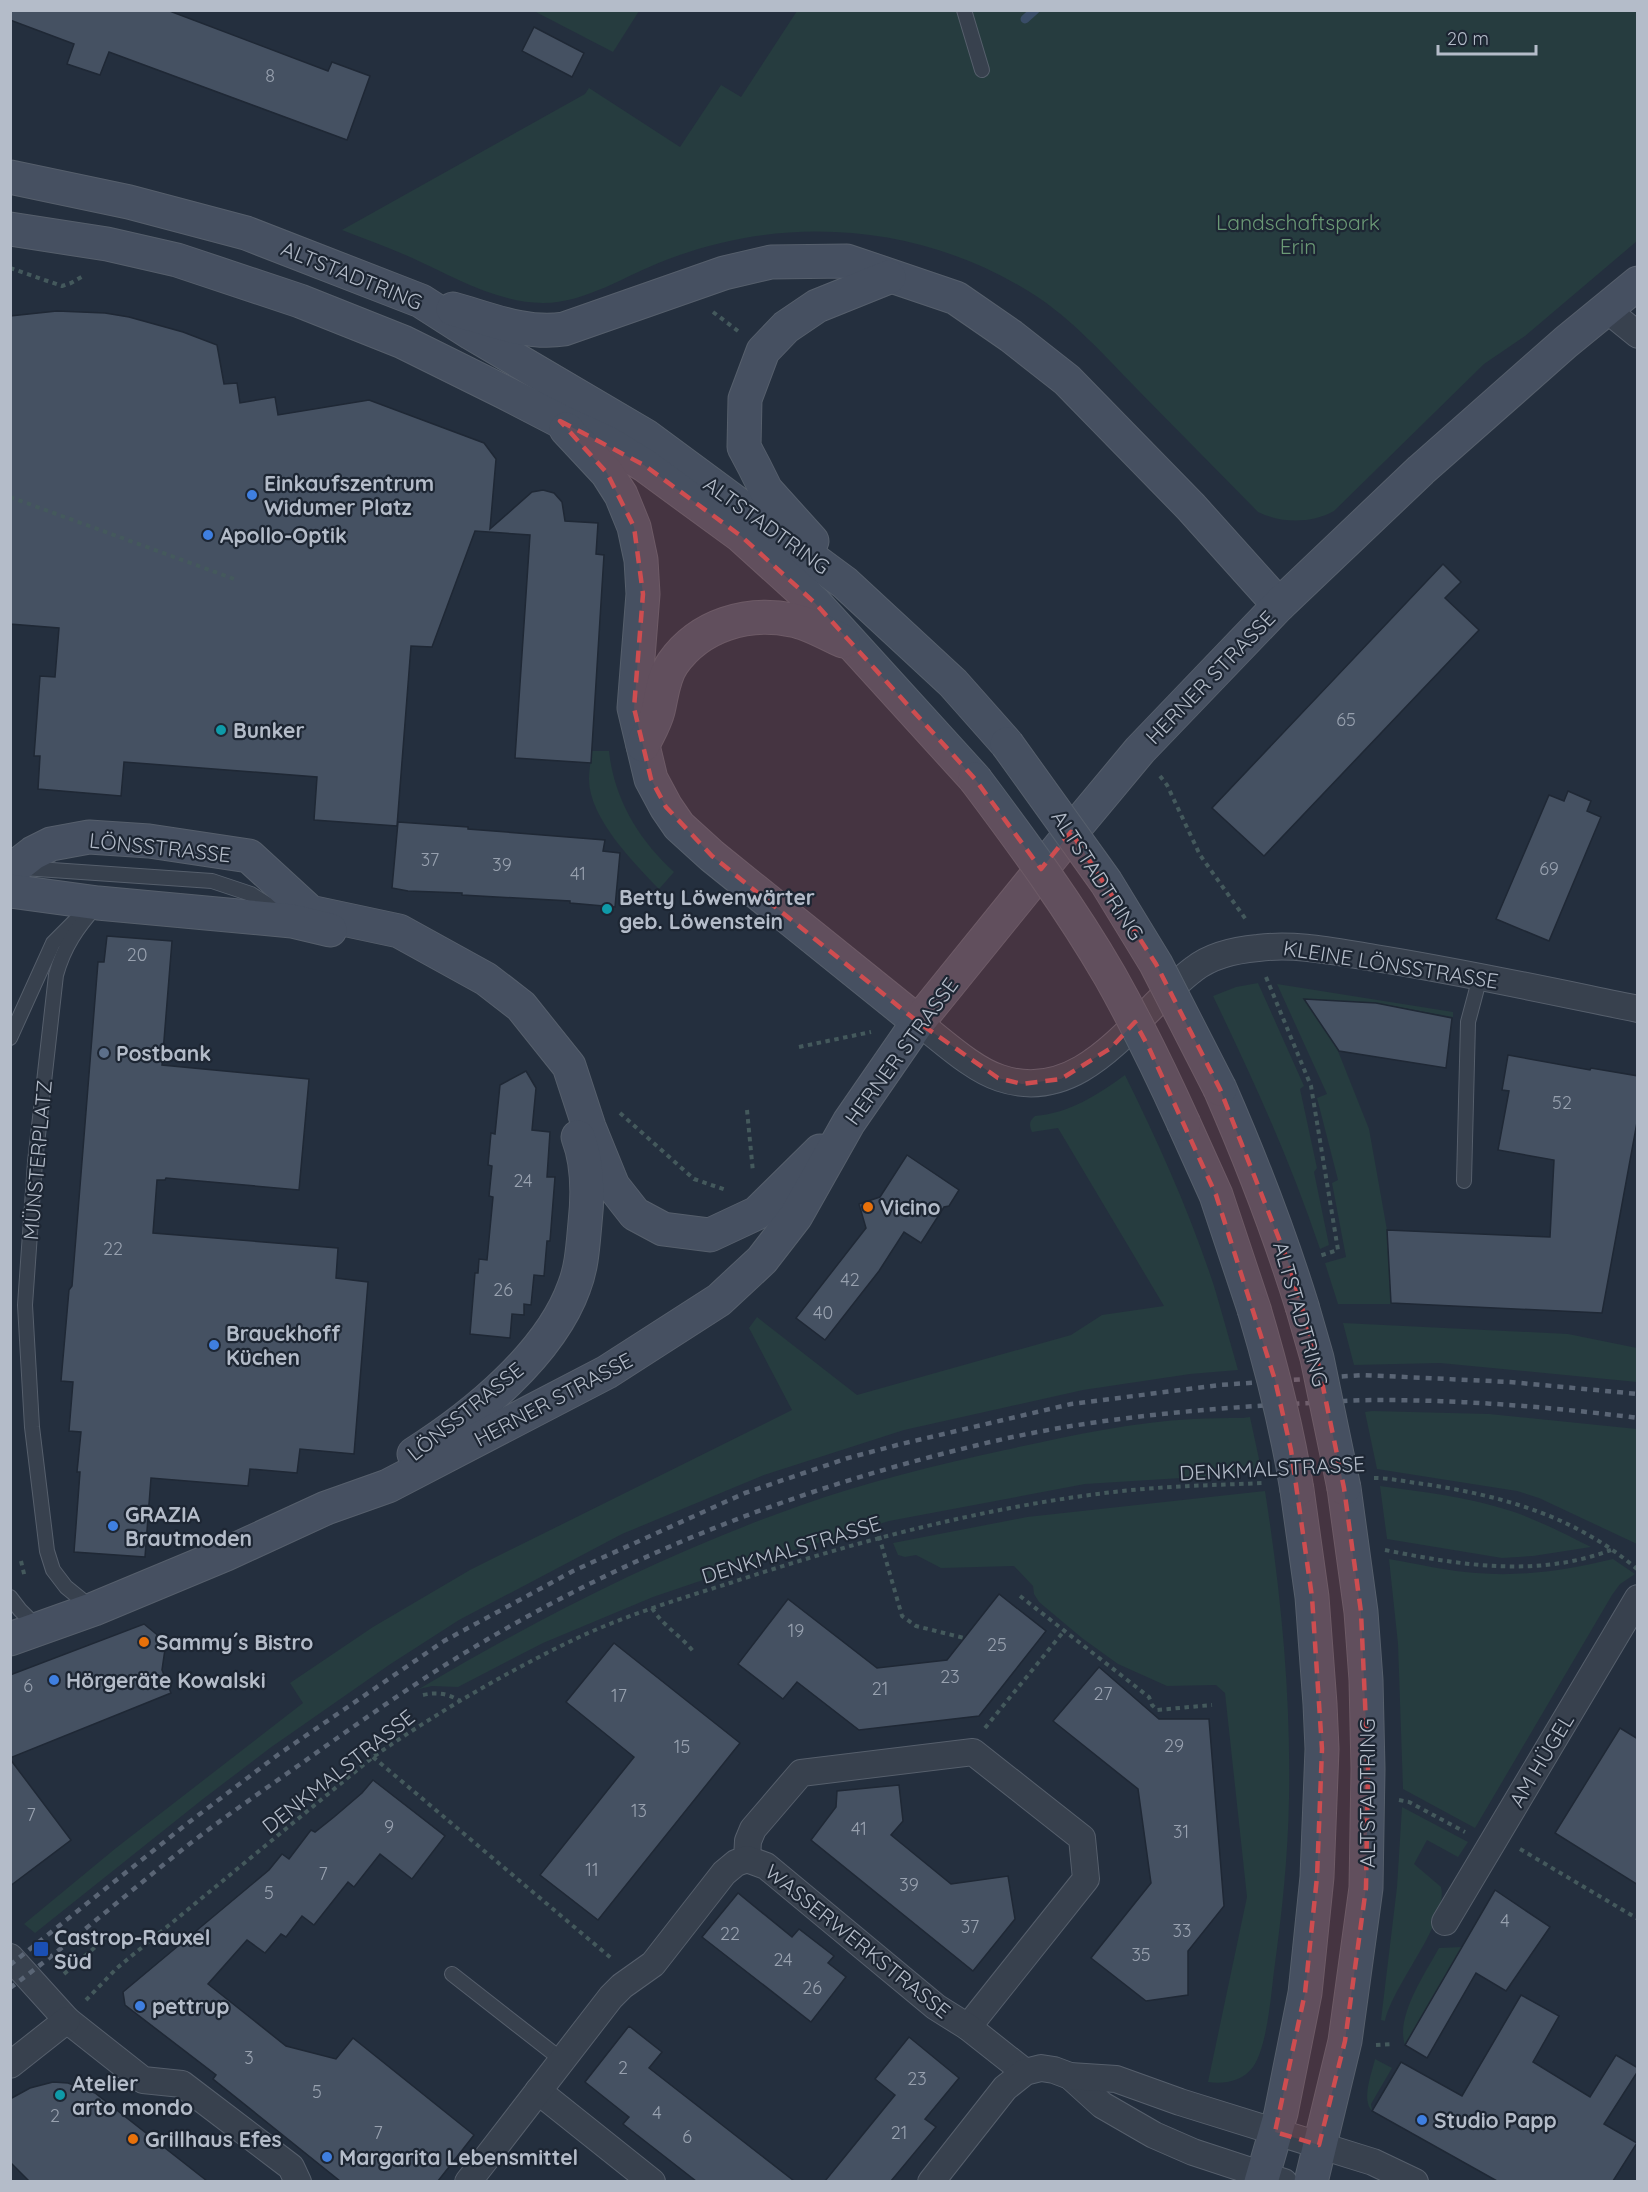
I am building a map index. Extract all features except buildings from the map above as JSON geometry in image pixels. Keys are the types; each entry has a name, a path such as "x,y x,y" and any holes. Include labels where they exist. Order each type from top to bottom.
{"main road":[{"name":"ALTSTADTRING","path":"10,177 129,202 246,232 421,301 645,436 845,583 953,683 1007,744 1106,882 1156,964 1220,1089 1251,1162 1289,1264 1357,1483 1368,1769 1366,1888 1345,2041 1311,2181"},
{"name":"ALTSTADTRING","path":"10,229 107,244 177,260 300,301 403,342 617,448 644,465 741,536 815,603 975,779 1063,900 1109,975 1149,1048 1216,1195 1275,1380 1291,1450 1286,1486 1312,1597 1322,1749 1317,1878 1305,1993 1275,2132 1269,2179"},
{"path":"421,301 521,328 547,331 564,329 724,273 771,262 847,261 889,277 929,287 956,298 1011,336 1066,380 1191,507 1279,605"},
{"path":"845,583 812,540 766,490 744,447 745,399 763,351 786,327 817,306 889,277"},
{"name":"HERNER STRASSE","path":"25,1634 94,1609 226,1554 326,1508 388,1486 607,1372 667,1336 719,1300 762,1260 796,1216 849,1122 918,1022 1140,750 1279,605 1421,470 1638,283"},
{"path":"560,421 607,473 621,495 634,527 641,560 643,594 634,708 651,779 666,807 679,826 712,856 918,1022"},
{"path":"643,745 657,713 661,688 672,664 687,647 705,633 731,620 760,618 792,620 854,646"},
{"name":"LÖNSSTRASSE","path":"589,1127 516,1022 468,984 393,945 292,921 98,903 12,877 33,853 51,843 89,837 149,842 249,856 310,912 399,931 486,979 521,1006 569,1066 589,1127 613,1186 635,1214 663,1229 710,1235 756,1206 849,1122"},
{"name":"LÖNSSTRASSE","path":"326,1508 418,1451 464,1418 527,1363 555,1325 574,1287 581,1260 587,1192 582,1149 553,1076 546,1038"}],"street":[{"path":"1606,309 1638,335"},
{"name":"KLEINE LÖNSSTRASSE","path":"918,1022 979,1068 998,1078 1022,1084 1061,1079 1085,1068 1111,1048 1139,1018 1195,968 1223,954 1282,946 1434,967 1638,1009"},
{"name":"AM HÜGEL","path":"1445,1922 1638,1598"},
{"name":"WASSERWERKSTRASSE","path":"747,1859 748,1841 753,1830 801,1773 973,1752 1082,1838 1086,1880 968,2027"},
{"name":"WASSERWERKSTRASSE","path":"468,2181 611,1997 653,1964 724,1873 736,1863 747,1859 766,1866 936,2007 968,2027 1025,2072"},
{"path":"10,1957 68,2020 143,2080 182,2084 291,2167 298,2181"},
{"path":"10,2065 68,2020"},
{"path":"931,2181 1005,2088 1025,2072 1041,2068 1070,2076 1116,2079 1180,2102 1373,2162 1415,2181"},
{"path":"1070,2076 1102,2105 1154,2135 1193,2152 1269,2179"},
{"path":"538,2091 652,2181"}],"lane":[{"path":"964,10 982,70"},
{"path":"12,877 212,880 251,894 292,921"},
{"path":"10,1038 53,943 72,923 98,903"},
{"name":"MÜNSTERPLATZ","path":"94,1609 66,1587 52,1570 47,1551 32,1427 25,1305 35,1162 56,975 62,953 76,930 98,903"},
{"path":"1464,1181 1468,1022 1479,976"},
{"path":"10,1597 20,1610 25,1634"},
{"path":"452,1974 562,2060"}],"path":[{"path":"10,268 62,286 71,284 89,273"},
{"path":"682,288 763,351"},
{"path":"10,497 237,580"},
{"path":"1167,785 1200,855 1248,924"},
{"path":"1272,993 1311,1086 1338,1250"},
{"path":"799,1047 918,1022"},
{"path":"619,1112 694,1179 756,1206 747,1110"},
{"name":"DENKMALSTRASSE","path":"1357,1483 1452,1488 1521,1505 1571,1524 1638,1570"},
{"name":"DENKMALSTRASSE","path":"68,2020 117,1968 373,1757 416,1727 460,1701 570,1641 652,1608 879,1536 1006,1509 1123,1491 1286,1486"},
{"path":"879,1536 902,1616 916,1626 964,1638"},
{"path":"1382,1549 1448,1562 1490,1567 1524,1567 1583,1559 1612,1550"},
{"path":"1020,1596 1149,1697 1157,1710 1212,1705"},
{"path":"652,1608 660,1621 685,1641 693,1651"},
{"path":"973,1752 976,1737 1064,1631"},
{"path":"423,1695 435,1692 450,1695 460,1701"},
{"path":"373,1757 634,1978"},
{"path":"1393,1799 1409,1802 1493,1840 1638,1919"},
{"path":"43,1993 106,1937"},
{"path":"1381,2046 1392,2044"}],"highlighted area":[{"path":"560,421 644,465 741,536 815,603 975,779 1041,869 1071,832 1156,964 1220,1089 1289,1264 1317,1358 1344,1488 1361,1612 1368,1769 1366,1888 1345,2041 1319,2145 1275,2132 1305,1993 1317,1877 1322,1749 1312,1597 1291,1450 1275,1380 1216,1195 1149,1048 1135,1022 1111,1048 1061,1079 1022,1084 998,1078 918,1022 712,856 666,807 651,779 634,708 643,594 634,527 607,473"}],"green space":[{"path":"534,11 639,11 613,52"},
{"name":"Landschaftspark Erin","path":"797,11 1637,11 1637,241 1525,336 1484,364 1334,511 1316,518 1296,521 1267,516 1258,512 1100,351 1047,304 991,271 946,253 900,240 853,233 806,232 758,236 712,245 666,260 590,293 559,302 543,303 525,302 491,293 402,253 342,230 585,94 589,88 680,147 721,85 741,97"},
{"path":"592,751 609,751 616,786 630,818 661,860 674,872 659,889 615,839 596,809 589,779"},
{"path":"1258,983 1304,1086 1300,1089 1317,1168 1314,1172 1329,1245 1320,1249 1271,1121 1213,996 1236,987"},
{"path":"1277,984 1453,1012 1453,1017 1376,1003 1305,1001 1336,1046 1369,1129 1387,1230 1392,1304 1338,1304 1325,1263 1346,1257 1332,1183 1338,1180 1317,1098 1327,1094"},
{"path":"1125,1075 1162,1153 1195,1232 1214,1286 1238,1370 1190,1374 1083,1390 904,1430 764,1475 622,1534 459,1620 389,1665 270,1748 35,1933 24,1924 116,1848 303,1703 290,1683 373,1627 470,1570 792,1410 749,1328 757,1317 857,1395 1071,1335 1102,1315 1164,1306 1058,1128 1032,1132 1030,1127 1035,1116 1071,1107"},
{"path":"1343,1323 1568,1334 1637,1348 1637,1382 1440,1363 1354,1365"},
{"path":"1365,1412 1489,1414 1637,1429 1637,1544 1539,1498 1517,1491 1377,1469"},
{"path":"1250,1417 1262,1473 1085,1484 889,1521 653,1597 543,1643 458,1687 432,1686 419,1689 604,1588 749,1524 824,1497 927,1468 1098,1431 1146,1423"},
{"path":"1380,1486 1446,1495 1495,1506 1531,1519 1591,1547 1533,1556 1502,1558 1387,1539"},
{"path":"1265,1491 1276,1568 1287,1683 1289,1799 1280,1928 1270,2007 1258,2058 1249,2072 1238,2079 1220,2083 1208,2082 1247,1897 1225,1693 1216,1685 1167,1686 1118,1664 1039,1602 1034,1594 1033,1586 1014,1566 941,1568 916,1555 905,1557 898,1555 893,1543 1027,1517"},
{"path":"1389,1559 1465,1572 1510,1574 1562,1569 1613,1559 1635,1574 1620,1584 1612,1595 1475,1828 1403,1789 1398,1644"},
{"path":"1402,1807 1468,1842 1458,1857 1427,1840 1414,1864 1441,1887 1441,1901 1437,1917 1390,2005 1385,2021 1381,2020 1397,1887"},
{"path":"1462,1947 1405,2045 1404,2021 1408,2008 1439,1948"},
{"path":"1375,2059 1392,2068 1371,2104 1372,2111 1367,2100 1367,2093"}],"waterway":[{"path":"1025,19 1035,10"}],"railway":[{"path":"10,1965 184,1826 279,1754 444,1641 573,1571 745,1493 848,1458 1071,1404 1220,1385 1363,1375 1510,1382 1638,1394"},
{"path":"10,1988 208,1830 446,1665 488,1639 604,1576 664,1549 787,1501 914,1461 1016,1436 1132,1417 1172,1413 1250,1406 1411,1400 1508,1405 1638,1418"}],"place":[{"name":"Einkaufszentrum Widumer Platz","path":"252,495"},
{"name":"Apollo-Optik","path":"208,535"},
{"name":"Bunker","path":"221,730"},
{"name":"Betty Löwenwärter geb. Löwenstein","path":"607,909"},
{"name":"Postbank","path":"104,1053"},
{"name":"Vicino","path":"868,1207"},
{"name":"Brauckhoff Küchen","path":"214,1345"},
{"name":"GRAZIA Brautmoden","path":"113,1526"},
{"name":"Sammy´s Bistro","path":"144,1642"},
{"name":"Hörgeräte Kowalski","path":"54,1680"},
{"name":"Castrop-Rauxel Süd","path":"41,1949"},
{"name":"pettrup","path":"140,2006"},
{"name":"Atelier arto mondo","path":"60,2095"},
{"name":"Studio Papp","path":"1422,2120"},
{"name":"Grillhaus Efes","path":"133,2139"},
{"name":"Margarita Lebensmittel","path":"327,2157"}]}
